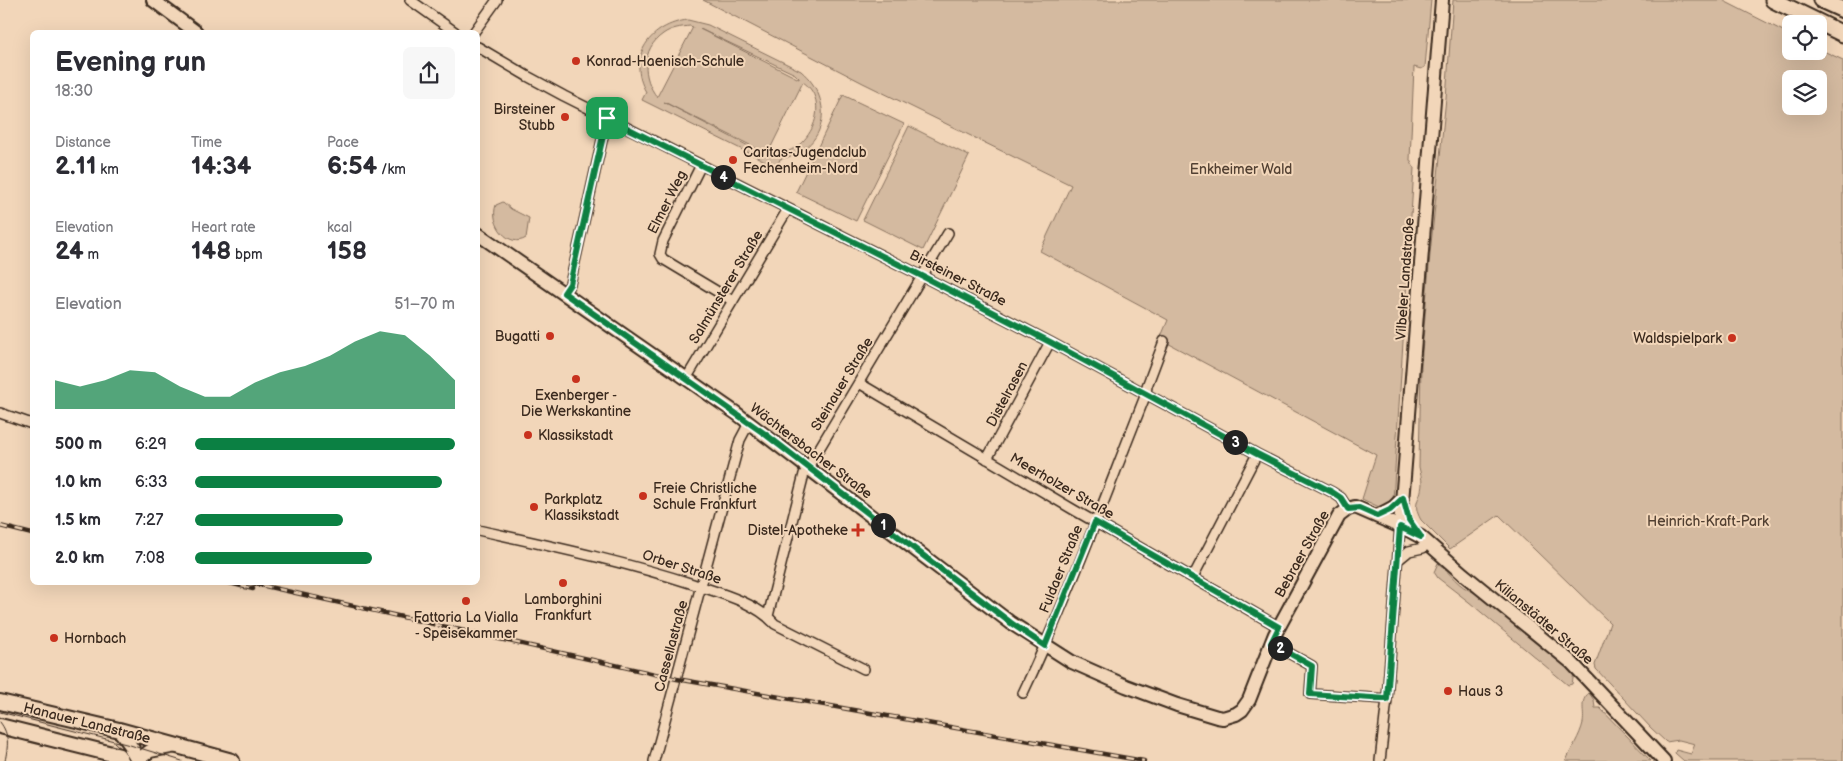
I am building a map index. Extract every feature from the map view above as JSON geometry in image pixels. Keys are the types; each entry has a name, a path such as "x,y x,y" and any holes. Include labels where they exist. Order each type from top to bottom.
{"highway":[{"path":"1773,0 1843,34"},
{"path":"1821,0 1843,10"}],"main road":[{"name":"Hanauer Landstraße","path":"0,702 119,730 232,761"},
{"name":"Hanauer Landstraße","path":"0,726 137,761"}],"street":[{"path":"153,0 193,30"},
{"path":"410,0 453,30"},
{"path":"475,30 497,0"},
{"name":"Vilbeler Landstraße","path":"1380,761 1387,699 1442,0"},
{"name":"Birsteiner Straße","path":"480,48 527,76 607,118 1050,342 1337,495 1348,509"},
{"path":"564,293 570,284 607,118"},
{"name":"Elmer Weg","path":"701,165 662,241 660,254 663,259 734,301"},
{"name":"Salmünsterer Straße","path":"686,379 788,209"},
{"name":"Steinauer Straße","path":"768,616 804,474 948,233"},
{"name":"Wächtersbacher Straße","path":"480,235 749,423 1011,623 1045,646 1072,662 1104,677 1177,705 1223,718 1242,710"},
{"name":"Fuldaer Straße","path":"1023,693 1045,646 1095,522 1146,394 1147,386 1164,341"},
{"name":"Distelrasen","path":"988,459 1050,342"},
{"name":"Meerholzer Straße","path":"859,383 1095,522 1279,627"},
{"path":"0,413 30,423"},
{"name":"Cassellastraße","path":"654,761 740,440 749,423"},
{"path":"1192,578 1257,454"},
{"path":"1377,516 1390,510 1403,498 1409,520 1422,542"},
{"path":"1348,509 1359,508 1377,516 1400,527 1422,542"},
{"name":"Bebraer Straße","path":"1242,710 1249,700 1279,627 1339,516 1348,509"},
{"name":"Orber Straße","path":"480,530 593,555 702,587 741,602 768,616 775,624 864,669"},
{"path":"1398,560 1422,542"},
{"name":"Kilianstädter Straße","path":"1422,542 1579,669 1664,761"},
{"path":"1271,643 1312,666 1310,694 1387,699"},
{"path":"119,730 133,749 137,761 150,750 178,746"},
{"path":"92,748 105,761"}],"green space":[{"name":"Enkheimer Wald","path":"703,0 1431,0 1425,67 1421,69 1414,67 1410,160 1414,168 1393,500 1379,507 1362,499 1376,455 1160,339 1168,320 1040,251 1071,185 863,83"},
{"name":"Heinrich-Kraft-Park","path":"1453,0 1722,0 1782,30 1782,60 1827,60 1827,53 1843,60 1843,761 1684,761 1675,753 1676,750 1691,754 1695,744 1679,740 1666,742 1596,669 1595,665 1610,623 1499,515 1450,549 1421,520 1417,505 1422,484 1419,467 1421,365 1446,98"},
{"path":"688,20 708,25 801,71 812,83 819,96 822,110 821,123 817,135 808,146 796,154 780,159 777,167 642,100 646,92 639,67 641,55 653,35 675,23","holes":["693,27 657,97 652,89 647,73 647,56 656,40 666,32 676,28","700,29 795,74 799,79","803,82 812,92 816,104 816,116 812,129 804,140 794,148 782,153 768,153","664,102 762,151 758,151"]},
{"path":"843,95 904,124 856,221 796,192"},
{"path":"909,126 969,156 923,250 863,220"},
{"path":"503,202 511,209 529,218 526,238 520,241 513,240 502,233 498,227 495,220 496,205"},
{"path":"1438,563 1459,584 1476,593 1574,673 1572,684 1568,685 1438,578 1434,572"},
{"path":"1589,693 1594,700 1595,708 1600,708 1651,761 1566,761 1582,728 1583,703"}],"tram line":[{"path":"0,712 130,745 182,761"},
{"path":"0,722 5,731 7,741 5,761"},
{"path":"114,742 124,751 130,761"}],"railway":[{"path":"0,526 30,534"},
{"path":"238,585 253,589"},
{"path":"260,585 677,679 1144,761"}],"place":[{"name":"Konrad-Haenisch-Schule","path":"576,61"},
{"name":"Birsteiner Stubb","path":"565,117"},
{"name":"Caritas-Jugendclub Fechenheim-Nord","path":"733,160"},
{"name":"Bugatti","path":"550,336"},
{"name":"Waldspielpark","path":"1732,338"},
{"name":"Exenberger - Die Werkskantine","path":"576,379"},
{"name":"Klassikstadt","path":"528,435"},
{"name":"Freie Christliche Schule Frankfurt","path":"643,496"},
{"name":"Parkplatz Klassikstadt","path":"534,507"},
{"name":"Distel-Apotheke","path":"858,530"},
{"name":"Lamborghini Frankfurt","path":"563,583"},
{"name":"Fattoria La Vialla - Speisekammer","path":"466,601"},
{"name":"Hornbach","path":"54,638"},
{"name":"Haus 3","path":"1448,691"}],"route":[{"path":"607,118 1050,342 1257,454 1332,492 1341,498 1348,509 1355,507 1377,516 1390,510 1403,498 1409,520 1421,537 1410,530 1400,527 1387,699 1310,694 1312,666 1271,643 1279,627 1095,522 1045,646 1011,623 765,434 564,293 570,284 607,118"}]}
